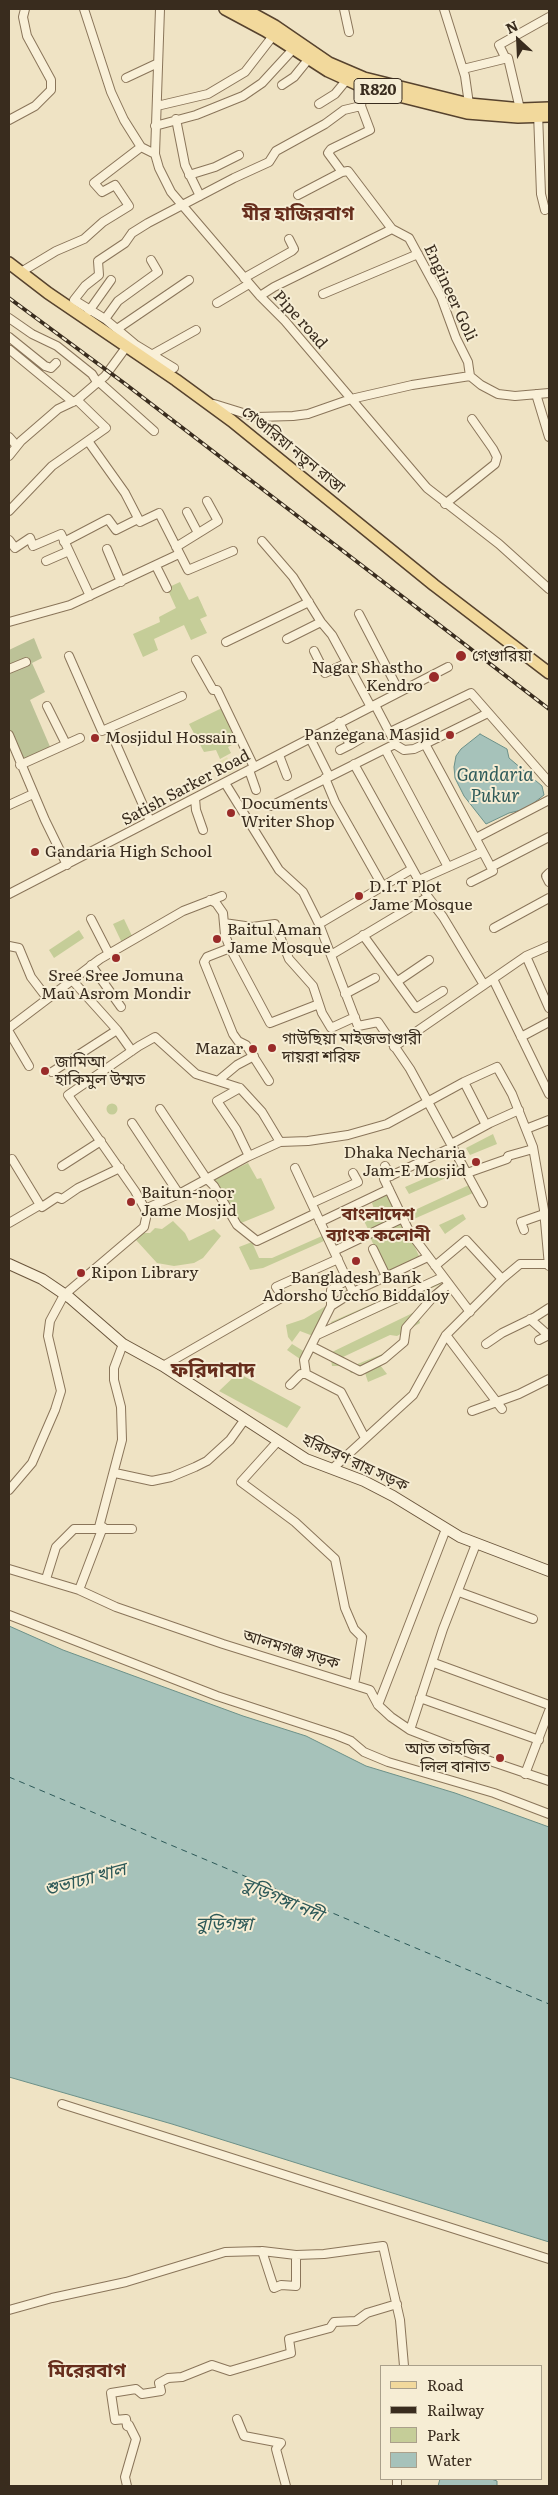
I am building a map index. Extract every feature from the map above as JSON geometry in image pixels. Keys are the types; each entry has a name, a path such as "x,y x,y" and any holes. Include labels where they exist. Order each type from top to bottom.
{"main road":[{"name":"R820","path":"225,9 276,32"},
{"name":"R820","path":"244,9 311,56 349,77 467,113 544,112"},
{"name":"R820","path":"364,82 469,104 544,112"},
{"name":"গেণ্ডারিয়া নতুন রাস্তা","path":"9,263 201,398 434,585 549,673"},
{"name":"হরিচরণ রায় সড়ক","path":"9,1264 42,1280 64,1295 123,1344 163,1366 310,1461 364,1481 393,1496 446,1530 476,1544 549,1571"}],"street":[{"path":"9,120 35,106 51,90 51,80 27,36 23,17 25,9"},
{"path":"84,9 111,92 140,147 155,154"},
{"name":"Pipe road","path":"160,9 155,154 159,168 171,192 260,296 285,321 427,488 445,504 499,544 549,589"},
{"path":"344,9 349,32"},
{"path":"444,9 463,69 469,104"},
{"path":"520,109 508,58 506,59 499,45 549,17"},
{"path":"158,106 208,94 245,72 276,32"},
{"path":"155,126 176,119 196,116 242,96 262,83 296,46"},
{"path":"282,85 294,77 311,56"},
{"path":"463,69 506,59"},
{"path":"126,78 158,62"},
{"path":"319,104 335,94 349,77"},
{"name":"Engineer Goli","path":"364,82 361,106 370,130 328,151 342,172 348,171 392,229 409,238 441,297 456,338 468,362 470,376"},
{"path":"174,368 136,345 105,319 89,311 74,300 85,286 98,275 98,261 125,243 132,233 200,196 269,162 276,151 325,124 344,110 361,106"},
{"path":"544,112 545,210"},
{"path":"176,119 180,151 189,175 200,196"},
{"path":"21,272 56,251 84,239 103,222 129,206 115,185 102,192 94,184 140,147"},
{"path":"189,175 215,167 240,155"},
{"path":"298,195 342,172"},
{"path":"260,296 274,287 392,229"},
{"path":"217,303 292,251 294,249 289,239"},
{"path":"323,294 418,254"},
{"path":"105,319 118,301 158,272 151,260"},
{"path":"89,311 111,280"},
{"path":"117,329 189,280"},
{"path":"9,318 41,340 57,346 92,374 98,382 154,431"},
{"path":"9,329 16,324"},
{"path":"153,354 196,330"},
{"path":"9,338 45,366 51,368 56,364"},
{"path":"9,456 17,446 58,409 75,401 105,376 127,346"},
{"path":"9,511 52,466 106,428 10,350"},
{"path":"201,398 241,414 277,418 308,414 350,399 412,385 470,376 481,385 498,394 515,396 549,394"},
{"path":"536,394 549,437"},
{"path":"445,504 495,464 497,457 493,449 472,419"},
{"path":"9,438 17,446"},
{"path":"88,441 124,493 140,522 159,514 188,570 233,552"},
{"path":"9,622 70,604 156,566 178,551 198,533 218,521 207,501"},
{"path":"187,512 198,533"},
{"path":"64,542 108,520 116,530 138,519"},
{"path":"9,540 15,548 30,538 33,546 60,534 90,596"},
{"path":"262,540 293,577 320,622 332,635 390,732 395,744 404,750 425,744 488,713"},
{"path":"107,549 121,582"},
{"path":"46,561 69,551"},
{"path":"156,566 167,588"},
{"path":"226,642 309,602"},
{"path":"359,614 400,691"},
{"path":"287,639 320,622"},
{"path":"314,651 325,673 347,663"},
{"path":"69,656 102,731 182,696"},
{"path":"196,660 213,690 216,690 252,768 256,790"},
{"path":"9,669 26,662"},
{"name":"Satish Sarker Road","path":"9,894 448,667"},
{"path":"390,732 471,693 549,782"},
{"path":"47,706 66,744"},
{"path":"339,722 350,745"},
{"path":"109,728 150,821"},
{"path":"9,735 20,765 67,865"},
{"path":"20,765 80,738"},
{"path":"310,738 327,777 335,802 382,885"},
{"path":"340,750 362,738"},
{"path":"271,806 395,744"},
{"path":"425,744 493,871 471,882"},
{"path":"385,749 448,867"},
{"path":"278,755 287,776"},
{"path":"354,764 418,880 484,985"},
{"path":"225,783 279,870 303,892 319,924 359,1027 378,1022 410,1068 483,1203"},
{"path":"9,805 33,794"},
{"path":"195,798 196,810 203,830"},
{"path":"476,838 549,800"},
{"path":"491,867 549,838"},
{"path":"418,880 482,852"},
{"path":"319,924 412,868"},
{"path":"549,873 546,876 549,882"},
{"path":"28,1066 9,1030 47,998 109,954 155,926 222,896"},
{"path":"331,955 428,897"},
{"path":"494,928 549,898"},
{"path":"210,900 216,903 223,913 225,935 230,948 270,1023 319,1004"},
{"path":"91,918 109,954"},
{"path":"224,924 252,927 275,925 290,959 313,986 322,1013 331,1028 355,1017"},
{"path":"363,936 398,981 416,1008 443,991"},
{"path":"9,946 19,948 31,976 47,998"},
{"path":"394,1047 526,956 549,946"},
{"path":"230,948 207,957 204,959 204,962 234,1034 254,1056 269,1082"},
{"path":"526,956 549,1008"},
{"path":"398,981 429,960"},
{"path":"92,965 121,1007"},
{"path":"345,994 375,978"},
{"path":"493,979 549,1094"},
{"path":"72,980 117,1030 132,1051"},
{"path":"520,1037 549,1022"},
{"path":"52,1072 117,1030"},
{"path":"9,1490 32,1463 55,1410 61,1391 48,1336 50,1321 64,1295 144,1227 146,1218 145,1209 120,1168 68,1095 132,1051 156,1038 196,1074 240,1088 262,1112 280,1142"},
{"path":"219,1080 237,1065 254,1056"},
{"path":"145,1209 179,1194 206,1178 280,1142 308,1141 348,1135 387,1124 464,1082 497,1067 519,1110 533,1149 544,1214 549,1265 520,1264 502,1279 446,1335 413,1395 332,1469"},
{"path":"464,1082 486,1125"},
{"path":"240,1088 217,1101 236,1129 249,1156"},
{"path":"160,1109 206,1178 214,1186 237,1225 257,1241 316,1213"},
{"path":"455,1142 519,1110"},
{"path":"526,1129 549,1120"},
{"path":"132,1123 179,1194"},
{"path":"62,1166 101,1141"},
{"path":"470,1172 508,1159 508,1156 533,1149"},
{"path":"446,1150 384,1179 409,1231 470,1312"},
{"path":"10,1157 40,1205"},
{"path":"385,1166 391,1176"},
{"path":"9,1223 40,1205 43,1207 57,1197 62,1199 78,1188 120,1168"},
{"path":"295,1168 353,1292"},
{"path":"312,1203 358,1182 353,1173"},
{"path":"320,1222 389,1190"},
{"path":"524,1230 521,1222 544,1214"},
{"path":"163,1366 283,1297 276,1286 403,1218"},
{"path":"435,1266 466,1240 502,1279"},
{"path":"373,1249 386,1276"},
{"path":"331,1306 353,1292 428,1257"},
{"path":"316,1335 443,1277"},
{"path":"306,1374 304,1360 331,1306 331,1290 347,1280"},
{"path":"311,1346 360,1371 384,1359 404,1342 406,1328 433,1297 449,1284"},
{"path":"486,1344 502,1333 549,1308"},
{"path":"530,1319 549,1335 539,1340"},
{"path":"446,1335 502,1408"},
{"path":"79,1590 101,1527 122,1440 121,1407 114,1380 114,1368 123,1344"},
{"path":"290,1385 302,1374 306,1374 341,1392 365,1438"},
{"path":"472,1411 497,1400 519,1394 549,1379"},
{"path":"115,1472 152,1481 195,1467 207,1461 230,1440 245,1419"},
{"path":"278,1441 241,1482 295,1522 335,1559 346,1608 354,1629 362,1637 354,1685"},
{"path":"46,1579 56,1547 69,1532 82,1527 132,1529"},
{"path":"378,1705 446,1530"},
{"path":"410,1730 444,1629 460,1592 476,1544"},
{"name":"আলমগঞ্জ সড়ক","path":"9,1569 79,1590 116,1607 370,1690 378,1705 410,1730 525,1774 549,1781"},
{"path":"460,1592 533,1619"},
{"path":"9,1615 217,1696 336,1735 351,1741 364,1752 388,1762 548,1811"},
{"path":"434,1662 549,1705"},
{"path":"420,1698 539,1740"},
{"path":"525,1774 549,1711"},
{"path":"62,2104 549,2259"},
{"path":"9,2310 52,2298 126,2282 225,2252 262,2251 296,2255 324,2254 383,2246 397,2304 404,2365"},
{"path":"262,2251 274,2288 296,2286 296,2255"},
{"path":"127,2486 125,2477 136,2439 130,2425 127,2426 126,2419 115,2420 111,2393 136,2389 142,2394 161,2392 159,2383 168,2378 182,2377 212,2365 230,2371 291,2353 289,2339 330,2328 334,2322 356,2321 367,2313 397,2304"},
{"path":"238,2419 244,2436 281,2443 276,2449 286,2486"}],"shaded area":[{"path":"227,757 234,771 223,776 217,763"}],"green space":[{"path":"180,582 189,600 198,596 207,616 200,619 207,633 191,640 184,625 154,639 158,650 143,657 133,634 160,622 159,617 176,608 167,588"},
{"path":"34,638 42,658 32,663 45,692 30,700 51,749 21,762 9,732 9,650"},
{"path":"222,708 238,742 228,747 231,753 220,759 216,750 204,752 189,724"},
{"path":"124,919 133,938 122,943 113,924"},
{"path":"79,930 84,938 54,958 49,950"},
{"path":"112,1103 118,1109 112,1115 106,1109"},
{"path":"493,1134 497,1144 470,1155 466,1148"},
{"path":"248,1163 257,1179 261,1178 275,1208 241,1223 214,1179"},
{"path":"458,1164 462,1171 409,1194 405,1187"},
{"path":"469,1185 473,1193 407,1222 404,1215"},
{"path":"388,1193 399,1217 369,1231 361,1215 374,1209 372,1203"},
{"path":"463,1214 466,1219 445,1234 439,1225"},
{"path":"173,1221 185,1233 189,1241 214,1229 221,1236 203,1258 194,1263 174,1266 157,1263 136,1240 143,1233 150,1233 155,1228 162,1229"},
{"path":"403,1222 420,1258 387,1274 370,1237"},
{"path":"322,1236 324,1241 263,1268 250,1270 239,1247 252,1242 259,1258 272,1258"},
{"path":"436,1276 441,1284 336,1331 331,1322"},
{"path":"326,1306 313,1336 300,1331 292,1342 288,1337 286,1325 304,1319"},
{"path":"425,1307 418,1316 420,1323 397,1336 390,1335 343,1357 350,1367 390,1351 380,1365 387,1374 368,1382 365,1373 351,1373 346,1366 332,1366 330,1353"},
{"path":"292,1344 305,1352 300,1359 287,1350"},
{"path":"238,1373 301,1407 287,1428 219,1391"}],"water":[{"name":"Gandaria Pukur","path":"480,734 507,749 509,758 542,786 544,795 526,809 509,813 486,824 464,796 455,778 454,767 456,756 461,749"},
{"name":"বুড়িগঙ্গা","path":"9,1626 63,1650 243,1716 306,1736 366,1766 455,1793 549,1827 549,2242 172,2124 9,2077"},
{"path":"440,2480 497,2481 497,2486 438,2486"}],"ferry route":[{"path":"9,1777 549,2004"}],"railway":[{"path":"9,298 124,383 549,709"}],"place":[{"name":"গেণ্ডারিয়া","path":"461,656"},
{"name":"Nagar Shastho Kendro","path":"434,677"},
{"name":"Panzegana Masjid","path":"450,735"},
{"name":"Mosjidul Hossain","path":"95,738"},
{"name":"Documents Writer Shop","path":"231,813"},
{"name":"Gandaria High School","path":"35,852"},
{"name":"D.I.T Plot Jame Mosque","path":"359,896"},
{"name":"Baitul Aman Jame Mosque","path":"217,939"},
{"name":"Sree Sree Jomuna Mau Asrom Mondir","path":"116,958"},
{"name":"গাউছিয়া মাইজভাণ্ডারী দায়রা শরিফ","path":"272,1048"},
{"name":"Mazar","path":"253,1049"},
{"name":"জামিআ হাকিমুল উম্মত","path":"45,1071"},
{"name":"Dhaka Necharia Jam-E Mosjid","path":"476,1162"},
{"name":"Baitun-noor Jame Mosjid","path":"131,1202"},
{"name":"Bangladesh Bank Adorsho Uccho Biddaloy","path":"356,1261"},
{"name":"Ripon Library","path":"81,1273"},
{"name":"আত তাহজিব লিল বানাত","path":"500,1758"}],"district":[{"name":"মীর হাজিরবাগ","path":"298,214"},
{"name":"বাংলাদেশ ব্যাংক কলোনী","path":"378,1225"},
{"name":"ফরিদাবাদ","path":"213,1371"},
{"name":"মিরেরবাগ","path":"87,2371"}],"water label":[{"name":"শুভাঢ্যা খাল","path":"85,1880"},
{"name":"বুড়িগঙ্গা নদী","path":"282,1900"}]}
